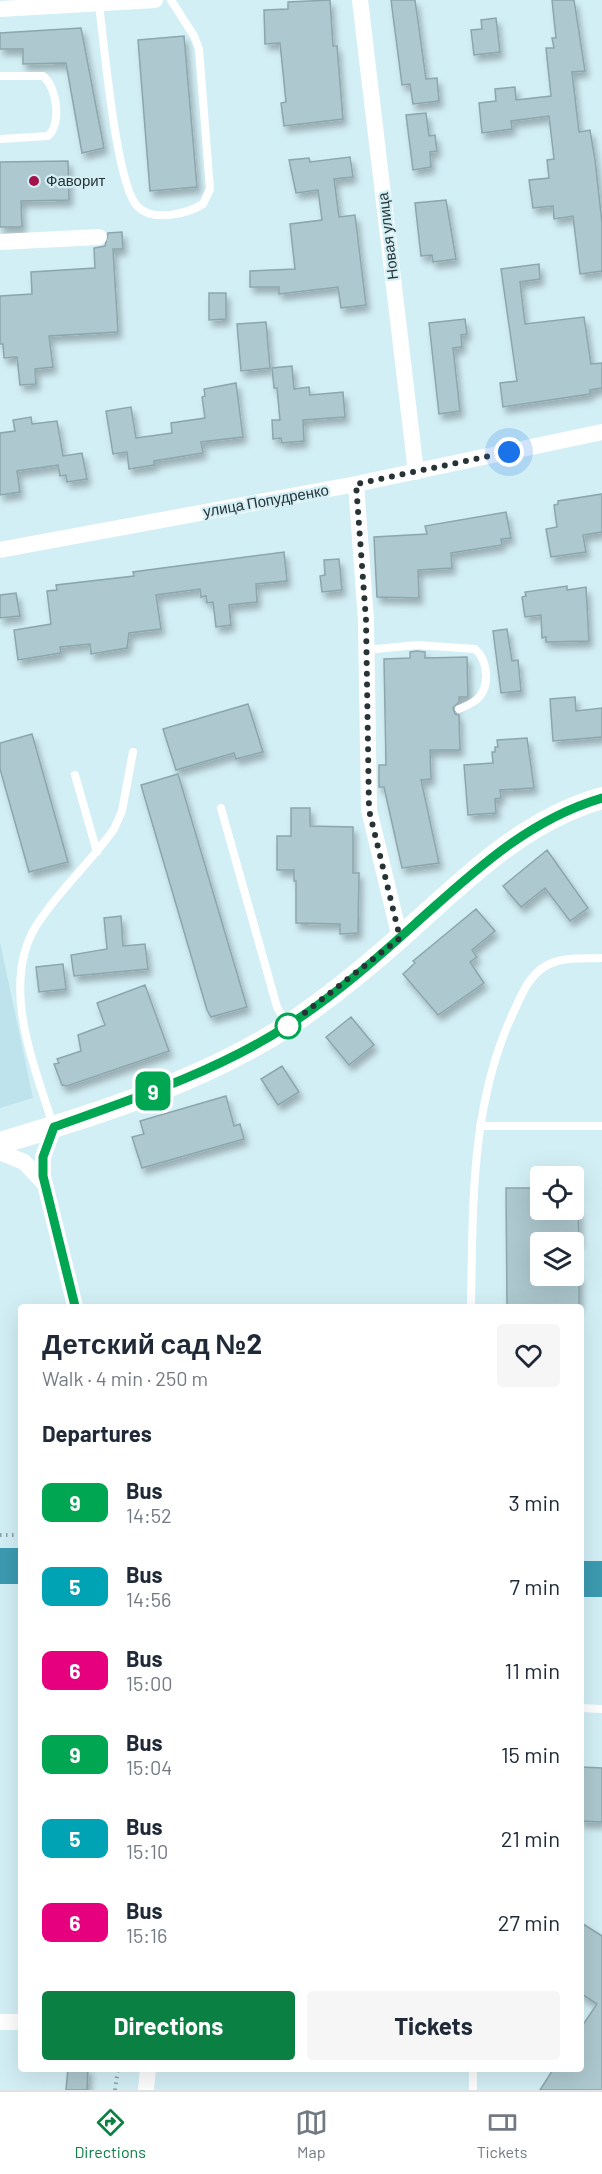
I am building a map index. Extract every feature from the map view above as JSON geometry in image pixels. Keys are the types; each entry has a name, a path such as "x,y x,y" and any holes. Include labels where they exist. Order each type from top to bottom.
{"main road":[{"path":"0,1143 54,1127 187,1077 288,1026 400,938 501,849 556,815 602,798"}],"street":[{"name":"Новая улица","path":"360,0 416,472"},
{"path":"0,9 145,1"},
{"path":"0,242 99,237"},
{"name":"улица Попудренко","path":"0,550 356,484 602,432"},
{"path":"356,484 363,557 369,810 400,938"},
{"path":"54,1127 43,1157 44,1183 74,1304"},
{"path":"0,1152 24,1162 44,1183"},
{"path":"0,2022 18,2022"},
{"path":"146,2090 148,2072"}],"lane":[{"path":"99,5 119,153 130,193 134,202 145,212 178,213 203,204 210,189 199,49 194,36 171,0"},
{"path":"0,76 43,76 51,86 57,118 54,132 48,136 0,139"},
{"path":"366,650 417,645 475,649 483,659 484,688 474,701 459,709"},
{"path":"54,1127 19,1004 20,973 35,926 114,829 122,812 133,752"},
{"path":"75,775 97,852"},
{"path":"221,808 277,1007 288,1026"},
{"path":"471,1304 473,1182 480,1126 500,1041 521,995 543,967 553,962 602,958"},
{"path":"480,1126 602,1126"},
{"path":"584,1708 602,1709"},
{"path":"473,2072 473,2090"}],"path":[{"path":"0,1535 18,1535"},
{"path":"116,2090 118,2072"}],"shaded area":[{"path":"0,942 33,1098 0,1108"}],"building":[{"path":"330,0 333,46 337,46 343,119 284,126 281,103 286,102 280,43 265,44 264,10 288,9 288,2"},
{"path":"391,0 415,0 426,79 437,78 439,101 413,104 410,84 402,85"},
{"path":"552,0 574,0 585,71 572,72 579,132 590,130 595,160 602,223 602,271 580,274 573,216 554,219 553,206 533,208 529,180 549,178 547,160 554,159 549,116 511,121 512,129 482,133 479,103 496,101 495,89 515,87 516,100 551,96 546,48 554,48 552,38 556,38"},
{"path":"496,18 500,52 474,55 471,30 482,29 481,20"},
{"path":"81,28 104,148 82,153 66,63 23,64 23,49 0,49 0,33"},
{"path":"184,36 197,187 150,191 138,40"},
{"path":"426,113 429,136 435,135 437,151 430,152 431,167 413,170 406,115"},
{"path":"350,157 353,177 334,179 339,217 355,215 366,305 341,308 338,287 279,294 279,287 250,287 250,271 295,269 290,224 322,220 318,190 296,193 289,160 309,158 310,162"},
{"name":"Фаворит","path":"68,161 69,200 21,201 22,227 0,227 0,162"},
{"path":"446,200 456,259 433,262 432,255 421,256 415,203"},
{"path":"122,232 123,249 113,249 118,332 49,336 53,367 35,369 36,384 20,385 17,357 4,358 3,344 0,344 0,296 32,294 31,272 95,268 94,248 105,246 108,233"},
{"path":"539,264 540,279 520,282 525,324 584,317 591,364 602,363 602,388 590,390 590,394 503,407 500,383 517,381 501,269"},
{"path":"209,293 226,293 226,319 209,320"},
{"path":"465,319 467,334 461,335 462,347 453,348 460,411 439,414 429,323"},
{"path":"266,322 270,368 241,371 237,324"},
{"path":"292,366 294,389 309,387 310,395 343,392 345,417 303,420 304,441 282,443 281,438 273,439 272,420 280,420 277,388 274,388 272,368"},
{"path":"236,383 243,437 201,442 203,453 154,461 154,465 129,469 127,452 113,454 106,411 131,407 136,438 172,433 171,423 205,418 202,397 205,396 204,389"},
{"path":"31,417 32,424 57,421 63,456 82,453 87,479 67,482 66,475 60,476 58,465 17,471 20,492 0,495 0,433 15,431 13,420"},
{"path":"602,494 602,532 583,535 586,552 551,557 546,529 557,527 554,505 558,504 558,501"},
{"path":"506,512 511,538 501,539 502,545 451,553 452,568 418,570 419,598 377,597 374,537 427,534 425,526"},
{"path":"284,552 287,581 256,584 257,602 229,605 231,625 216,627 213,602 207,603 206,596 201,597 200,589 156,595 161,629 129,633 127,648 91,654 90,644 60,647 61,653 18,660 14,630 51,624 47,591 57,590 56,585 134,576 133,572"},
{"path":"339,559 342,590 322,592 320,576 325,575 324,560"},
{"path":"567,586 567,590 586,587 589,641 546,642 546,637 542,638 541,615 525,617 522,597 526,596 525,592"},
{"path":"16,593 20,616 0,618 0,595"},
{"path":"507,629 512,661 518,660 521,691 501,693 493,631"},
{"path":"410,652 425,652 425,658 467,657 468,697 459,697 459,702 453,708 455,714 459,715 460,750 430,750 431,779 421,780 439,863 402,868 384,787 379,787 379,765 386,765 384,659 410,658"},
{"path":"575,697 576,711 602,708 602,737 553,741 550,699"},
{"path":"248,704 263,752 236,759 234,753 176,770 163,729"},
{"path":"32,734 68,862 29,872 0,769 0,743"},
{"path":"527,738 534,788 500,790 501,798 495,799 496,813 468,815 464,765 493,763 492,752 495,752 495,747 498,747 497,740"},
{"path":"178,774 247,1007 211,1017 207,1010 141,785"},
{"path":"291,808 310,808 310,826 353,827 353,873 359,873 358,933 340,934 340,924 296,923 294,870 277,870 277,836 291,836"},
{"path":"547,850 588,908 570,921 545,888 521,907 503,886"},
{"path":"476,909 495,931 472,950 477,957 470,962 484,983 438,1015 403,974 415,963 413,961"},
{"path":"121,916 123,946 145,944 148,969 74,976 71,955 107,949 104,918"},
{"path":"63,964 66,989 39,992 36,967"},
{"path":"145,985 169,1051 67,1086 62,1085 54,1064 59,1063 57,1059 81,1051 78,1035 105,1025 97,1003"},
{"path":"351,1017 374,1045 349,1065 326,1037"},
{"path":"282,1066 299,1092 278,1105 261,1079"},
{"path":"226,1096 234,1126 240,1124 244,1139 142,1168 132,1137 144,1134 140,1121"},
{"path":"506,1188 530,1188 530,1220 578,1220 579,1232 530,1232 530,1286 579,1286 579,1304 507,1304"},
{"path":"584,1767 602,1768 602,1822 584,1821"},
{"path":"584,1925 602,1936 602,2090 540,2090 551,2072 584,2072 584,2023 597,2004 584,1996"},
{"path":"68,2072 88,2072 87,2090 66,2090"}],"waterway":[{"path":"0,1566 18,1566"},
{"path":"584,1579 602,1579"}],"bus line":[{"name":"9","path":"74,1304 43,1176 43,1157 54,1127 187,1077 288,1026 400,938 501,849 556,815 602,798"}],"place":[{"name":"Фаворит","path":"34,181"}],"route":[{"path":"288,1026 400,938 369,810 366,620 361,519 356,484 509,452"}]}
